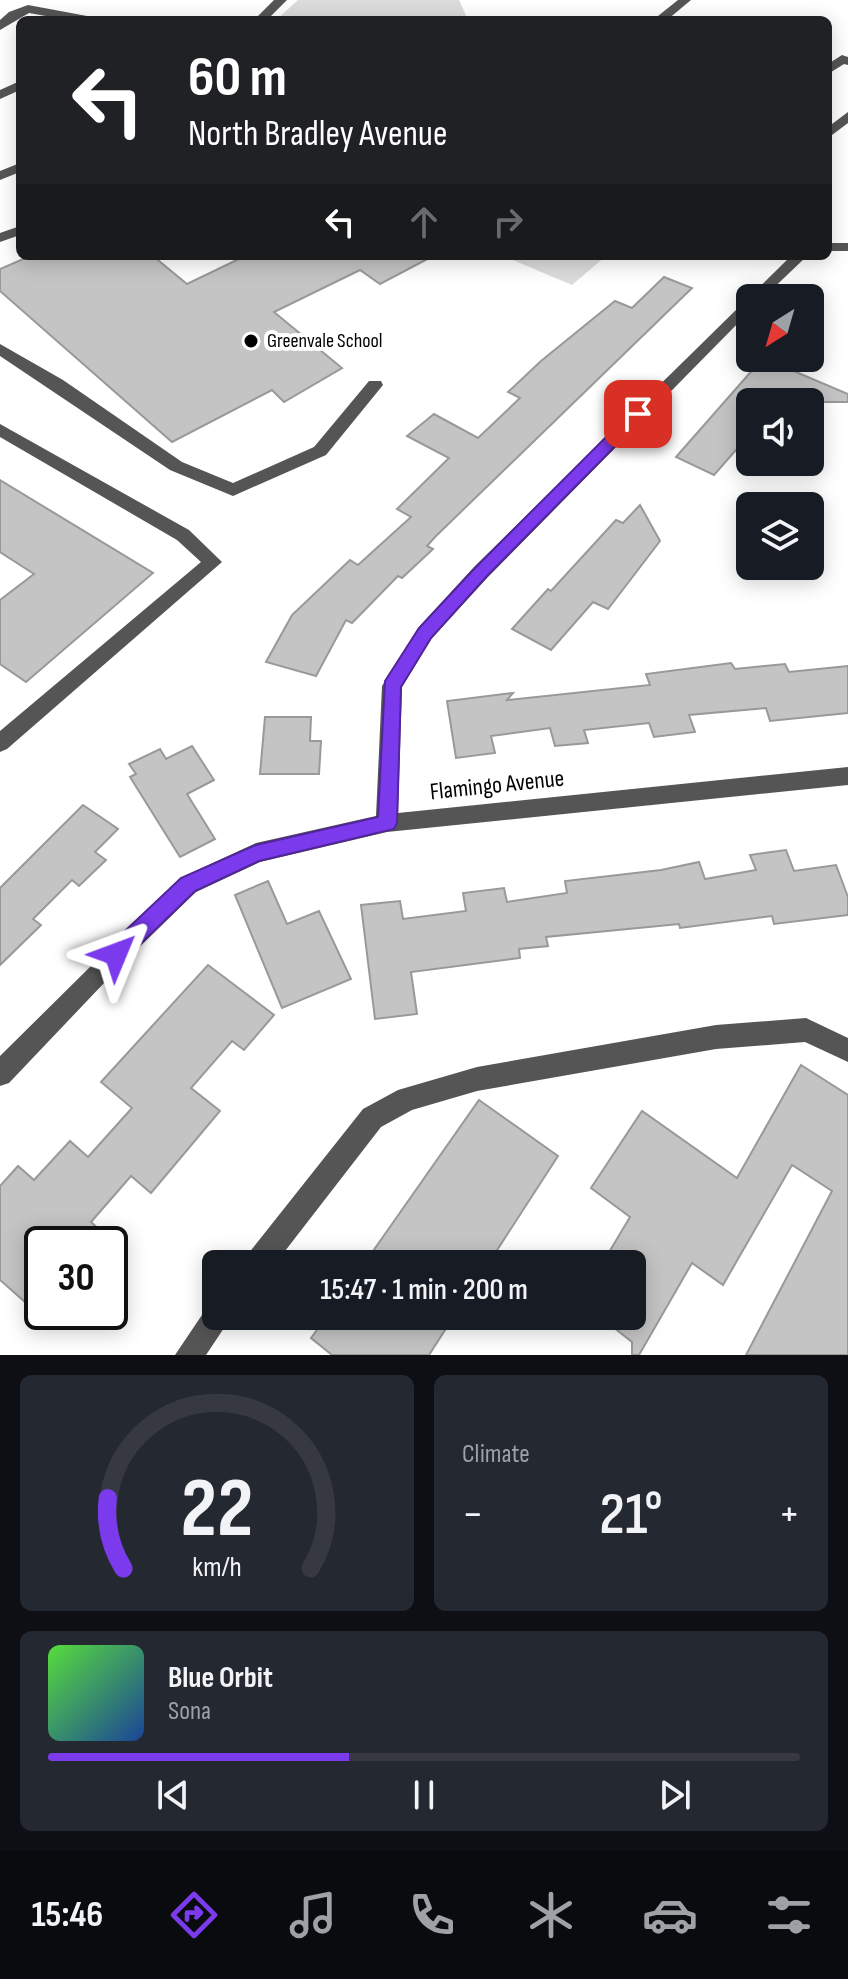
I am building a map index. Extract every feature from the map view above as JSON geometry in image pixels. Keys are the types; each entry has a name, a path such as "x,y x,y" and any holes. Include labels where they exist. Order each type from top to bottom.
{"street":[{"path":"264,16 281,0"},
{"path":"664,16 685,0"},
{"path":"0,26 13,15 28,9 66,16"},
{"path":"832,130 848,116"},
{"path":"768,284 793,260"},
{"path":"387,823 392,686 425,633 481,572 736,316"},
{"path":"0,349 57,384 176,466 233,490 320,451 375,385"},
{"path":"0,430 183,535 213,562 0,743"},
{"name":"Flamingo Avenue","path":"0,1074 188,885 256,853 387,823 848,776"},
{"path":"269,1250 372,1118 407,1099 477,1079 716,1037 806,1030 848,1050"},
{"path":"189,1355 208,1330"}],"shaded area":[{"path":"298,0 459,0 466,16 280,16"},
{"path":"513,260 601,260 572,285"}],"building":[{"path":"21,260 158,260 187,284 237,260 425,260 380,284 360,270 274,312 342,368 284,402 272,390 172,442 0,291 0,269"},
{"path":"664,277 692,288 435,537 427,546 433,549 402,578 398,576 352,623 346,620 316,676 266,662 292,615 350,560 358,565 411,517 397,509 449,458 407,436 434,414 478,438 520,398 508,392 541,361 615,301 632,308"},
{"path":"751,372 796,372 848,394 848,402 824,402 824,388 737,388"},
{"path":"736,389 736,450 714,475 676,457"},
{"path":"0,480 153,573 26,682 0,664 0,600 34,574 0,552"},
{"path":"640,505 660,541 608,609 593,602 551,650 512,629 616,520 623,523"},
{"path":"731,663 735,669 785,664 789,672 848,666 848,713 770,721 766,708 689,715 695,732 654,737 649,723 584,730 588,743 555,746 550,728 491,736 495,753 456,758 447,701 513,693 507,700 650,685 646,674"},
{"path":"265,717 311,717 310,741 321,741 319,774 260,774"},
{"path":"192,746 214,780 187,794 215,839 180,857 130,777 136,774 129,764 160,749 166,759"},
{"path":"83,805 118,829 95,852 106,860 79,886 72,880 33,919 41,925 0,965 0,888"},
{"path":"786,850 794,871 836,865 848,897 848,915 774,924 772,916 680,928 679,924 546,937 548,946 519,949 520,958 411,972 417,1014 375,1019 361,905 400,901 403,919 466,911 463,893 504,888 507,902 567,893 565,881 661,870 699,862 705,879 756,870 750,855"},
{"path":"268,881 287,924 319,911 351,979 282,1008 235,895"},
{"path":"208,965 274,1015 244,1050 232,1041 191,1088 220,1111 151,1193 131,1176 91,1222 95,1226 24,1226 24,1301 0,1280 0,1186 18,1166 34,1180 70,1141 88,1157 132,1108 101,1082"},
{"path":"801,1065 848,1095 848,1355 746,1355 832,1191 792,1165 723,1285 692,1263 639,1355 632,1355 632,1342 617,1330 646,1330 646,1250 610,1250 630,1217 591,1188 642,1111 737,1178"},
{"path":"479,1100 558,1156 497,1250 374,1250"},
{"path":"317,1330 445,1330 429,1355 332,1355 311,1338"}],"place":[{"name":"Greenvale School","path":"251,341"}],"route":[{"path":"116,954 188,885 256,853 387,823 392,686 425,633 638,414"}]}
